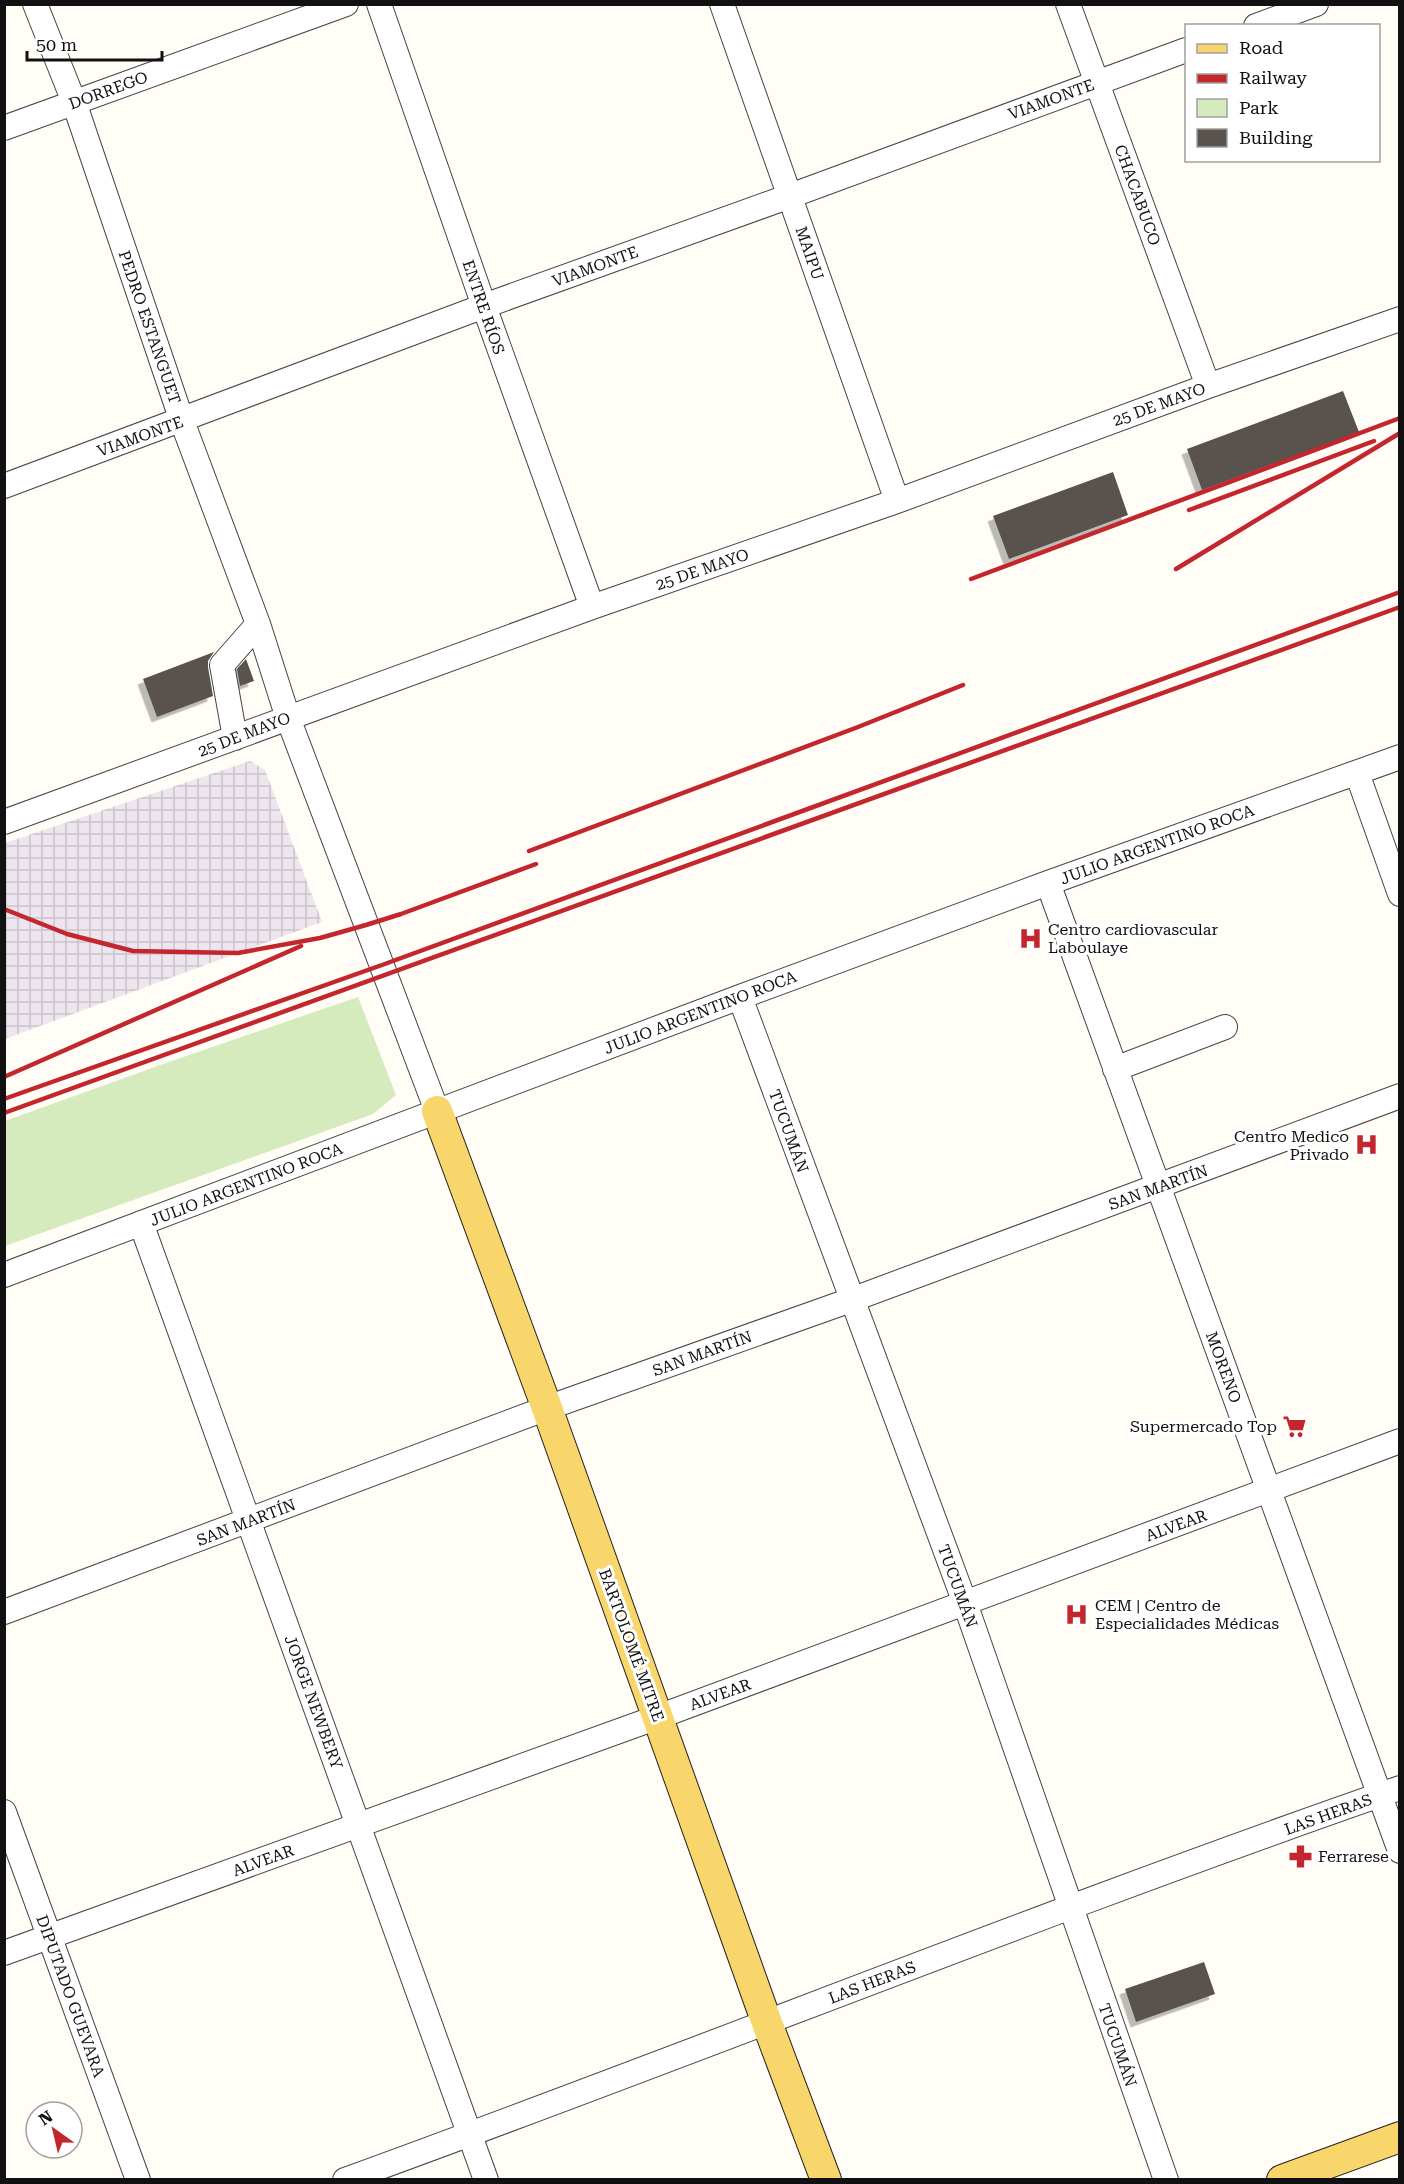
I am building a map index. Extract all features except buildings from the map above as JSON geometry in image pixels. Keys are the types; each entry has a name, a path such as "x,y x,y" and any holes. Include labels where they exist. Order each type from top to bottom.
{"main road":[{"name":"BARTOLOMÉ MITRE","path":"437,1111 547,1408 766,2022 826,2180"},
{"path":"1282,2180 1400,2137"}],"street":[{"name":"PEDRO ESTANGUET","path":"35,4 74,102 182,421 258,624 288,718 437,1111"},
{"name":"DORREGO","path":"4,128 346,4"},
{"name":"ENTRE RÍOS","path":"379,4 592,608"},
{"name":"MAIPU","path":"722,4 897,501"},
{"name":"CHACABUCO","path":"1068,4 1208,386"},
{"path":"1261,24 1316,4"},
{"name":"VIAMONTE","path":"4,486 484,306 1185,50"},
{"name":"25 DE MAYO","path":"4,822 592,608 897,501 1208,386 1400,319"},
{"path":"235,738 222,665 258,624"},
{"name":"JULIO ARGENTINO ROCA","path":"4,1275 740,997 1048,883 1400,757"},
{"path":"1357,773 1400,894"},
{"name":"MORENO","path":"1048,883 1269,1490 1390,1791 1400,1851"},
{"name":"TUCUMÁN","path":"740,997 965,1603 1166,2180"},
{"path":"1115,1069 1224,1027"},
{"name":"SAN MARTÍN","path":"4,1612 249,1522 547,1408 851,1300 1400,1096"},
{"name":"JORGE NEWBERY","path":"141,1224 486,2180"},
{"name":"ALVEAR","path":"4,1953 658,1717 1400,1441"},
{"name":"LAS HERAS","path":"345,2180 1070,1907 1390,1791"},
{"name":"DIPUTADO GUEVARA","path":"4,1812 138,2180"}],"shaded area":[{"path":"250,761 265,770 322,922 5,1039 5,843"}],"green space":[{"path":"358,997 396,1095 373,1114 5,1246 5,1121"}],"railway":[{"path":"971,579 1400,418"},
{"path":"1176,569 1400,433"},
{"path":"1189,510 1374,441"},
{"path":"4,1099 382,965 1400,592"},
{"path":"4,1113 1400,607"},
{"path":"529,851 963,685"},
{"path":"4,909 67,934 133,951 238,953 320,938 366,925 536,864"},
{"path":"4,1077 301,946"}],"place":[{"name":"Centro cardiovascular Laboulaye","path":"1030,938"},
{"name":"Centro Medico Privado","path":"1367,1145"},
{"name":"Supermercado Top","path":"1295,1426"},
{"name":"CEM | Centro de Especialidades Médicas","path":"1077,1614"},
{"name":"Ferrarese","path":"1300,1856"}]}
